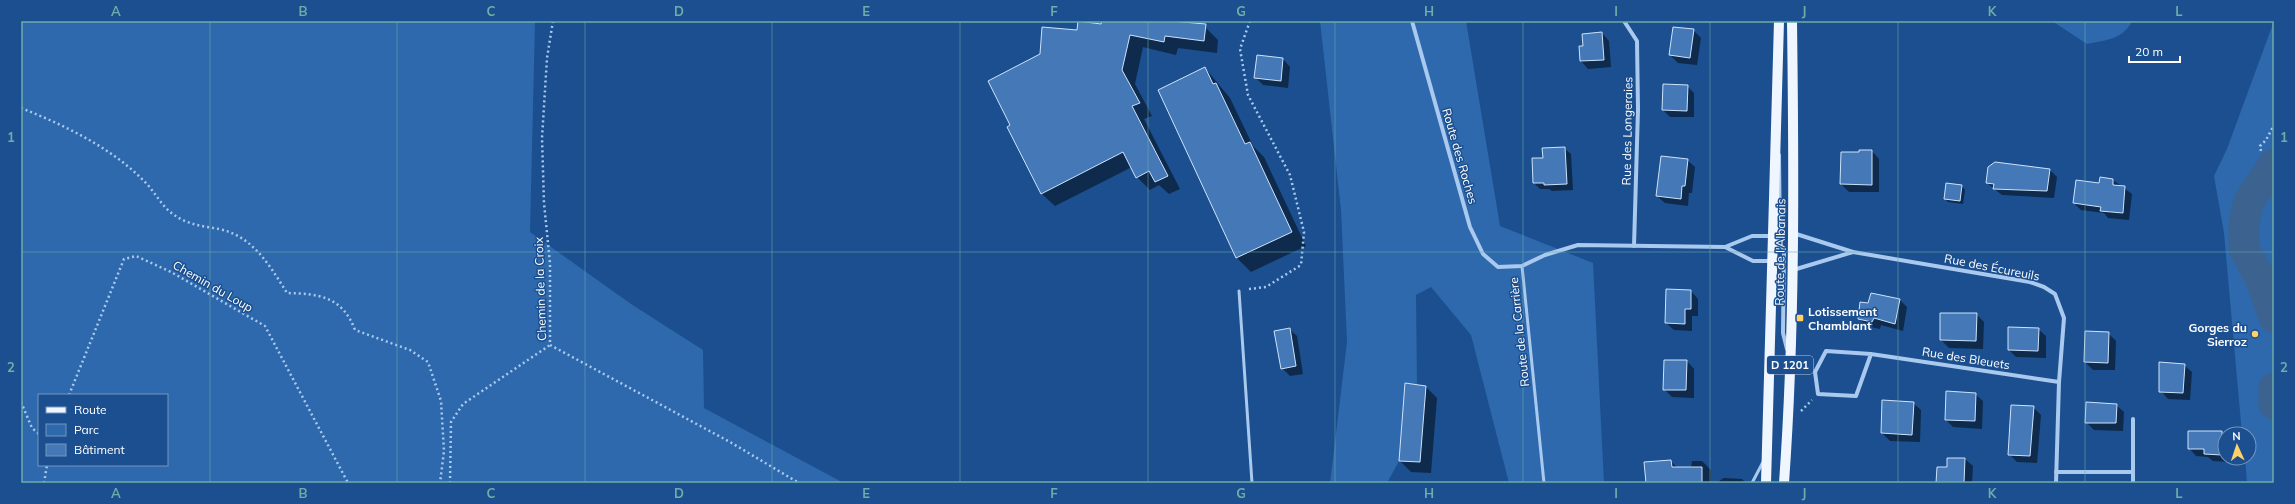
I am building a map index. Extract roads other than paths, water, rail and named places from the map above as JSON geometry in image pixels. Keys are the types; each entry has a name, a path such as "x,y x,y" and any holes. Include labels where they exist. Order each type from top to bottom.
{"main road":[{"name":"Route de l'Albanais","path":"1766,483 1779,21"},
{"name":"Route de l'Albanais","path":"1784,483 1793,270 1786,248 1793,232 1792,21"}],"street":[{"name":"Route des Roches","path":"1412,21 1470,227 1483,254 1498,267 1522,266"},
{"name":"Rue des Longeraies","path":"1624,21 1637,41 1638,109 1634,246"},
{"path":"1775,141 1781,160 1786,248 1783,333 1790,361"},
{"name":"Rue des Écureuils","path":"1793,232 1853,252 2030,282 2044,287 2055,294 2064,318 2059,382 2056,483"},
{"name":"Route de la Carrière","path":"1522,266 1546,255 1578,245 1725,247 1752,236 1772,236"},
{"name":"Route de la Carrière","path":"1725,247 1753,261 1772,261"},
{"path":"1772,261 1786,248"},
{"name":"Rue des Écureuils","path":"1793,270 1853,252"},
{"name":"Rue des Bleuets","path":"1871,354 1856,396 1818,394 1815,372 1826,351 1871,354 2059,382"},
{"path":"2133,419 2133,483"},
{"path":"2056,472 2133,472"}],"lane":[{"name":"Route de la Carrière","path":"1522,266 1544,483"},
{"path":"1239,290 1252,483"},
{"path":"1752,483 1766,457"}],"waterway":[{"path":"2274,164 2249,201 2244,222 2244,248 2260,278 2274,317"},
{"path":"2274,388 2274,404"}],"place":[{"name":"Lotissement Chamblant","path":"1800,318"},
{"name":"Gorges du Sierroz","path":"2255,334"}]}
